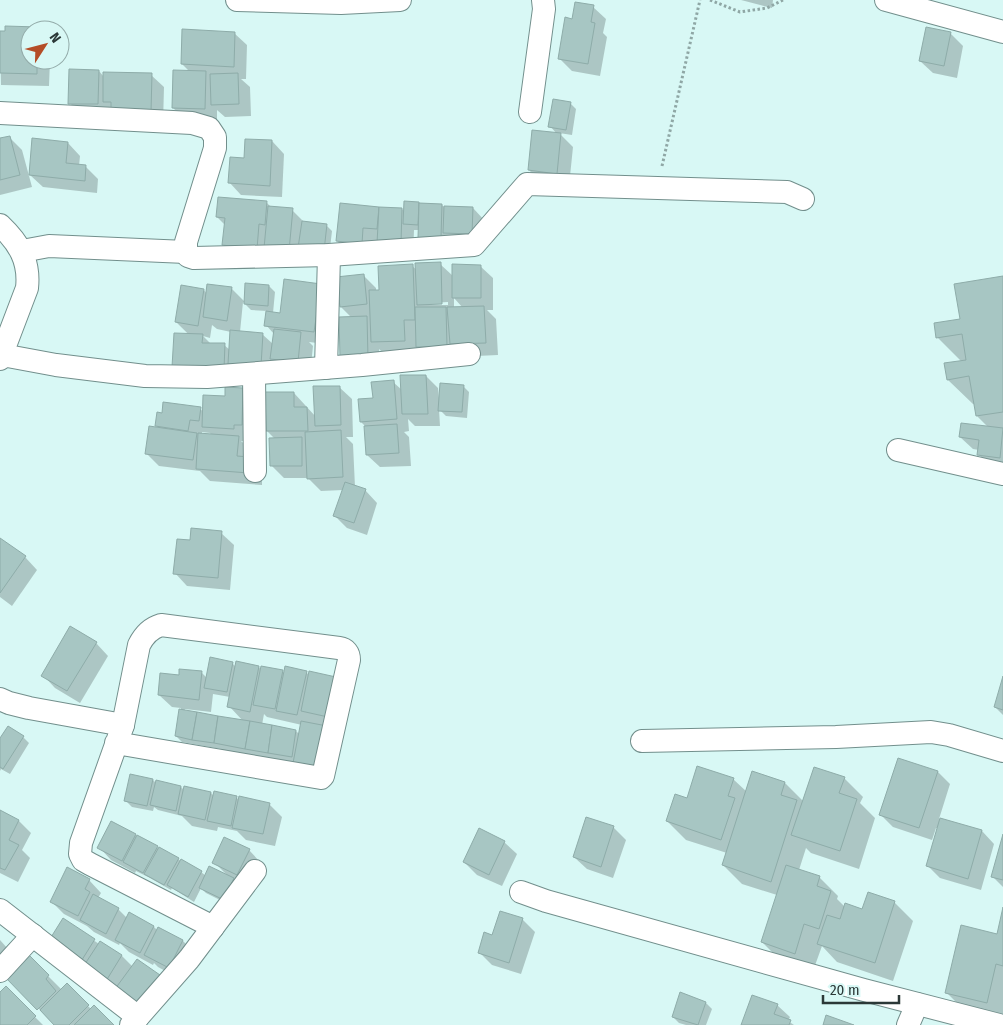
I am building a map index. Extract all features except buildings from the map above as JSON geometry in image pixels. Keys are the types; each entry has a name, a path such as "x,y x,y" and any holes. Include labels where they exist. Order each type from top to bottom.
{"street":[{"path":"237,0 341,3 400,0"},
{"path":"530,112 544,9 543,0"},
{"path":"886,0 1003,32"},
{"path":"0,113 192,123 209,128 215,137 215,148 186,242 188,256 194,258 329,255 474,245 527,184 787,192 803,200"},
{"path":"0,225 22,251 28,270 27,288 1,357 145,376 207,377 469,354"},
{"path":"22,251 48,246 186,252"},
{"path":"326,368 329,255"},
{"path":"254,374 255,471"},
{"path":"898,450 1003,474"},
{"path":"0,699 119,734 317,779 323,776 349,654 344,649 338,648 161,625 143,637 139,645 119,734 79,851 81,857 90,864 213,927"},
{"path":"642,741 836,737 930,732 1003,751"},
{"path":"0,910 33,935 135,1021 189,960 255,871"},
{"path":"521,892 546,901 999,1025"},
{"path":"0,971 33,935"},
{"path":"908,1025 917,1004"}],"path":[{"path":"656,188 700,0"},
{"path":"710,0 740,12 767,8 783,0"}]}
